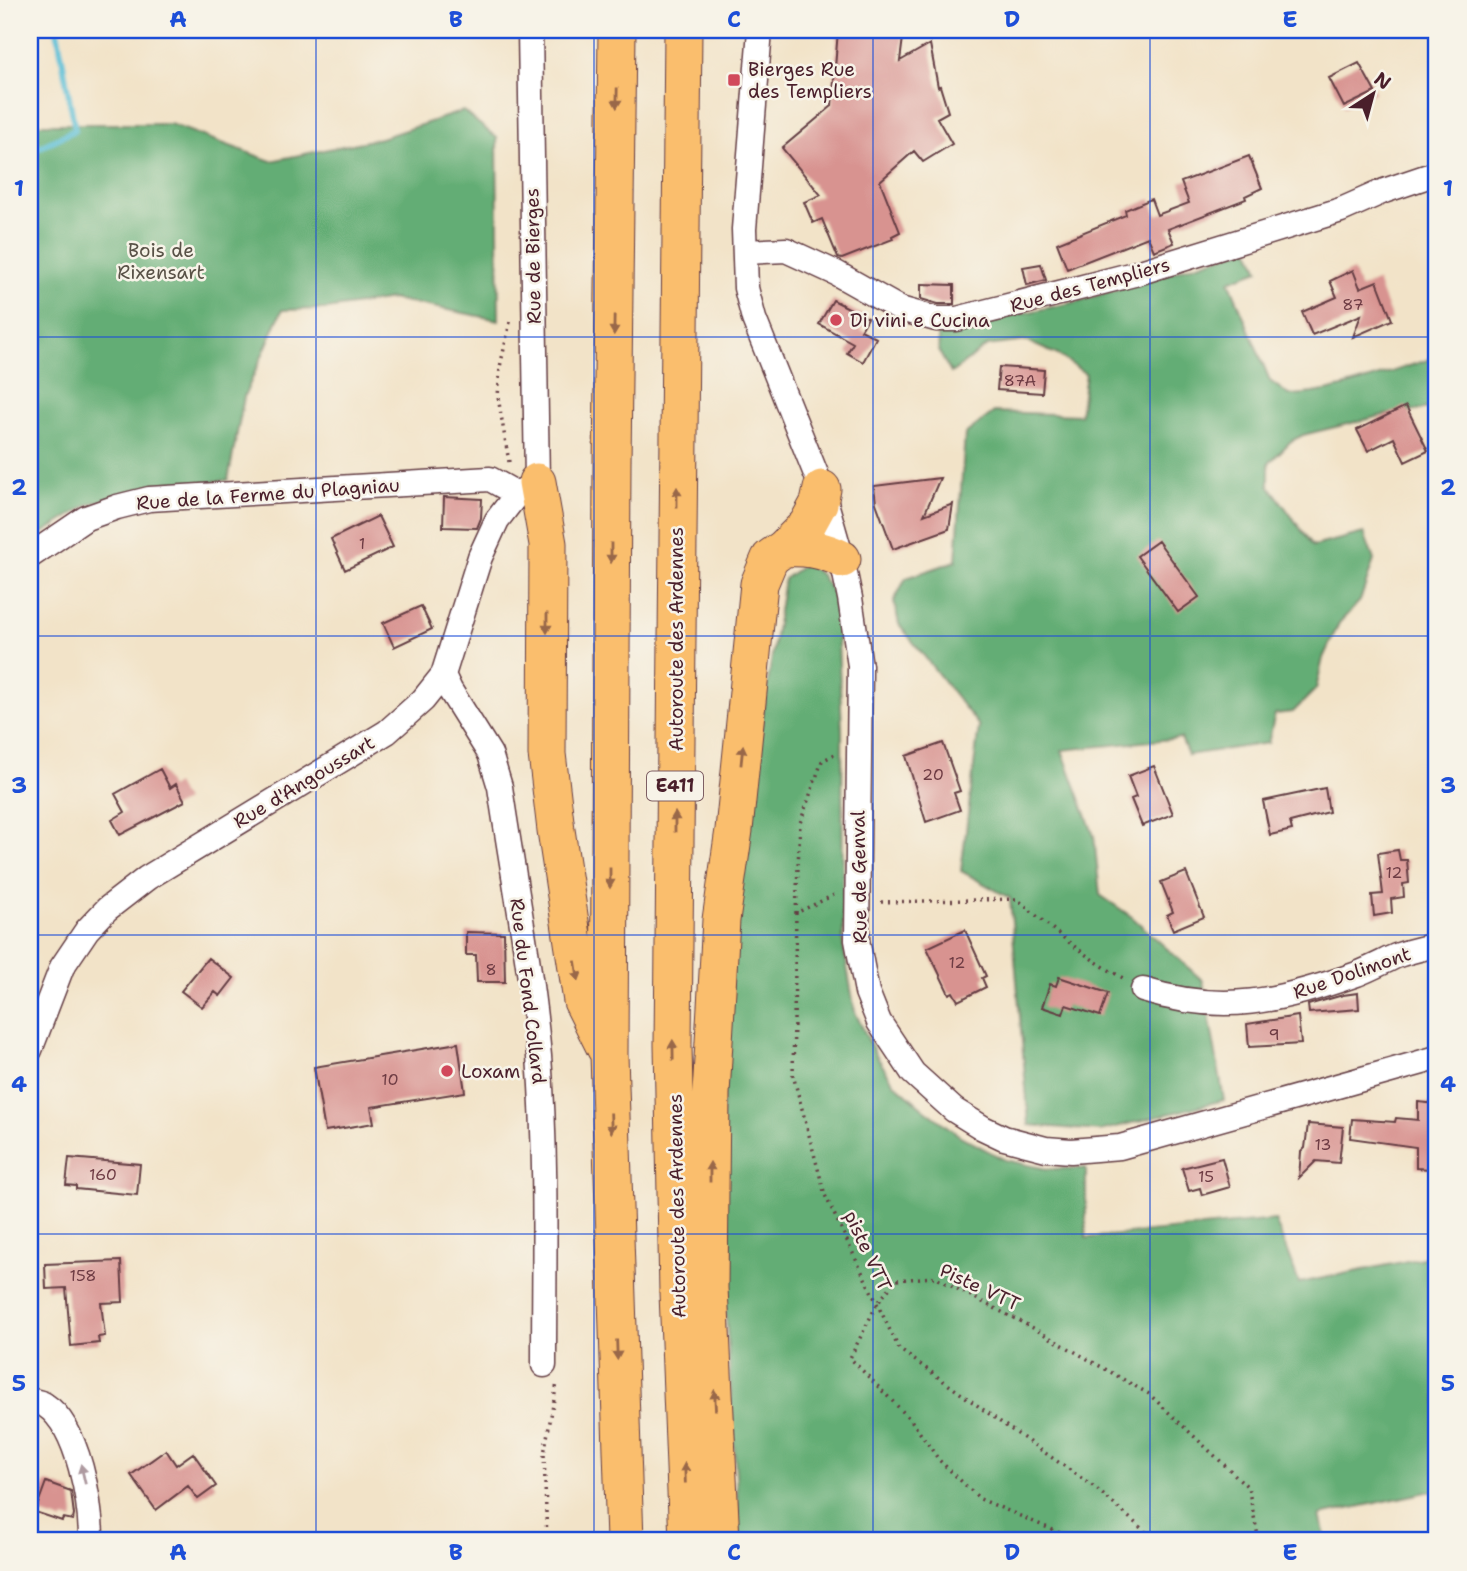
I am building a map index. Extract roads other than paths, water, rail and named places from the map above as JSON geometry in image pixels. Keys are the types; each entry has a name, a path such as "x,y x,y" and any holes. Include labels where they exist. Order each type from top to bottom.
{"highway":[{"path":"617,30 609,1055 625,1541"},
{"name":"Autoroute des Ardennes","path":"683,30 673,1045 678,1293 688,1541"},
{"path":"527,488 548,544 547,754 556,830 582,1001 609,1055"},
{"path":"721,1541 709,1287 711,1094 720,933 734,830 758,584 770,558 784,548 807,524 819,503 822,489"},
{"path":"784,548 808,547 825,550 842,559"}],"street":[{"name":"Rue de Bierges","path":"527,488 530,30"},
{"name":"Rue de Genval","path":"760,30 744,229 746,288 754,319 822,489 842,559 860,666 857,940 867,992 879,1022 913,1073 954,1110 1004,1138 1046,1149 1071,1151 1120,1147 1437,1058"},
{"name":"Rue des Templiers","path":"745,252 786,250 836,273 900,309 936,319 957,319 1134,274 1341,210 1384,191 1437,173"},
{"name":"Rue de la Ferme du Plagniau","path":"30,556 86,517 149,499 489,479 527,488"},
{"name":"Rue d'Angoussart","path":"30,1050 62,967 87,930 107,909 147,878 387,732 422,700 443,675 480,557 497,520 527,488"},
{"name":"Rue du Fond Collard","path":"443,675 490,754 500,787 534,1017 541,1090 552,1369"},
{"name":"Rue Dolimont","path":"1143,989 1195,1003 1260,1001 1359,973 1398,955 1437,945"},
{"path":"30,1400 44,1404 54,1413 78,1456 92,1541"}],"waterway":[{"path":"30,152 75,130 57,30"}],"place":[{"name":"Bierges Rue des Templiers","path":"734,80"},
{"name":"Di vini e Cucina","path":"836,320"},
{"name":"Loxam","path":"447,1071"}],"park label":[{"name":"Bois de Rixensart","path":"161,261"}]}
